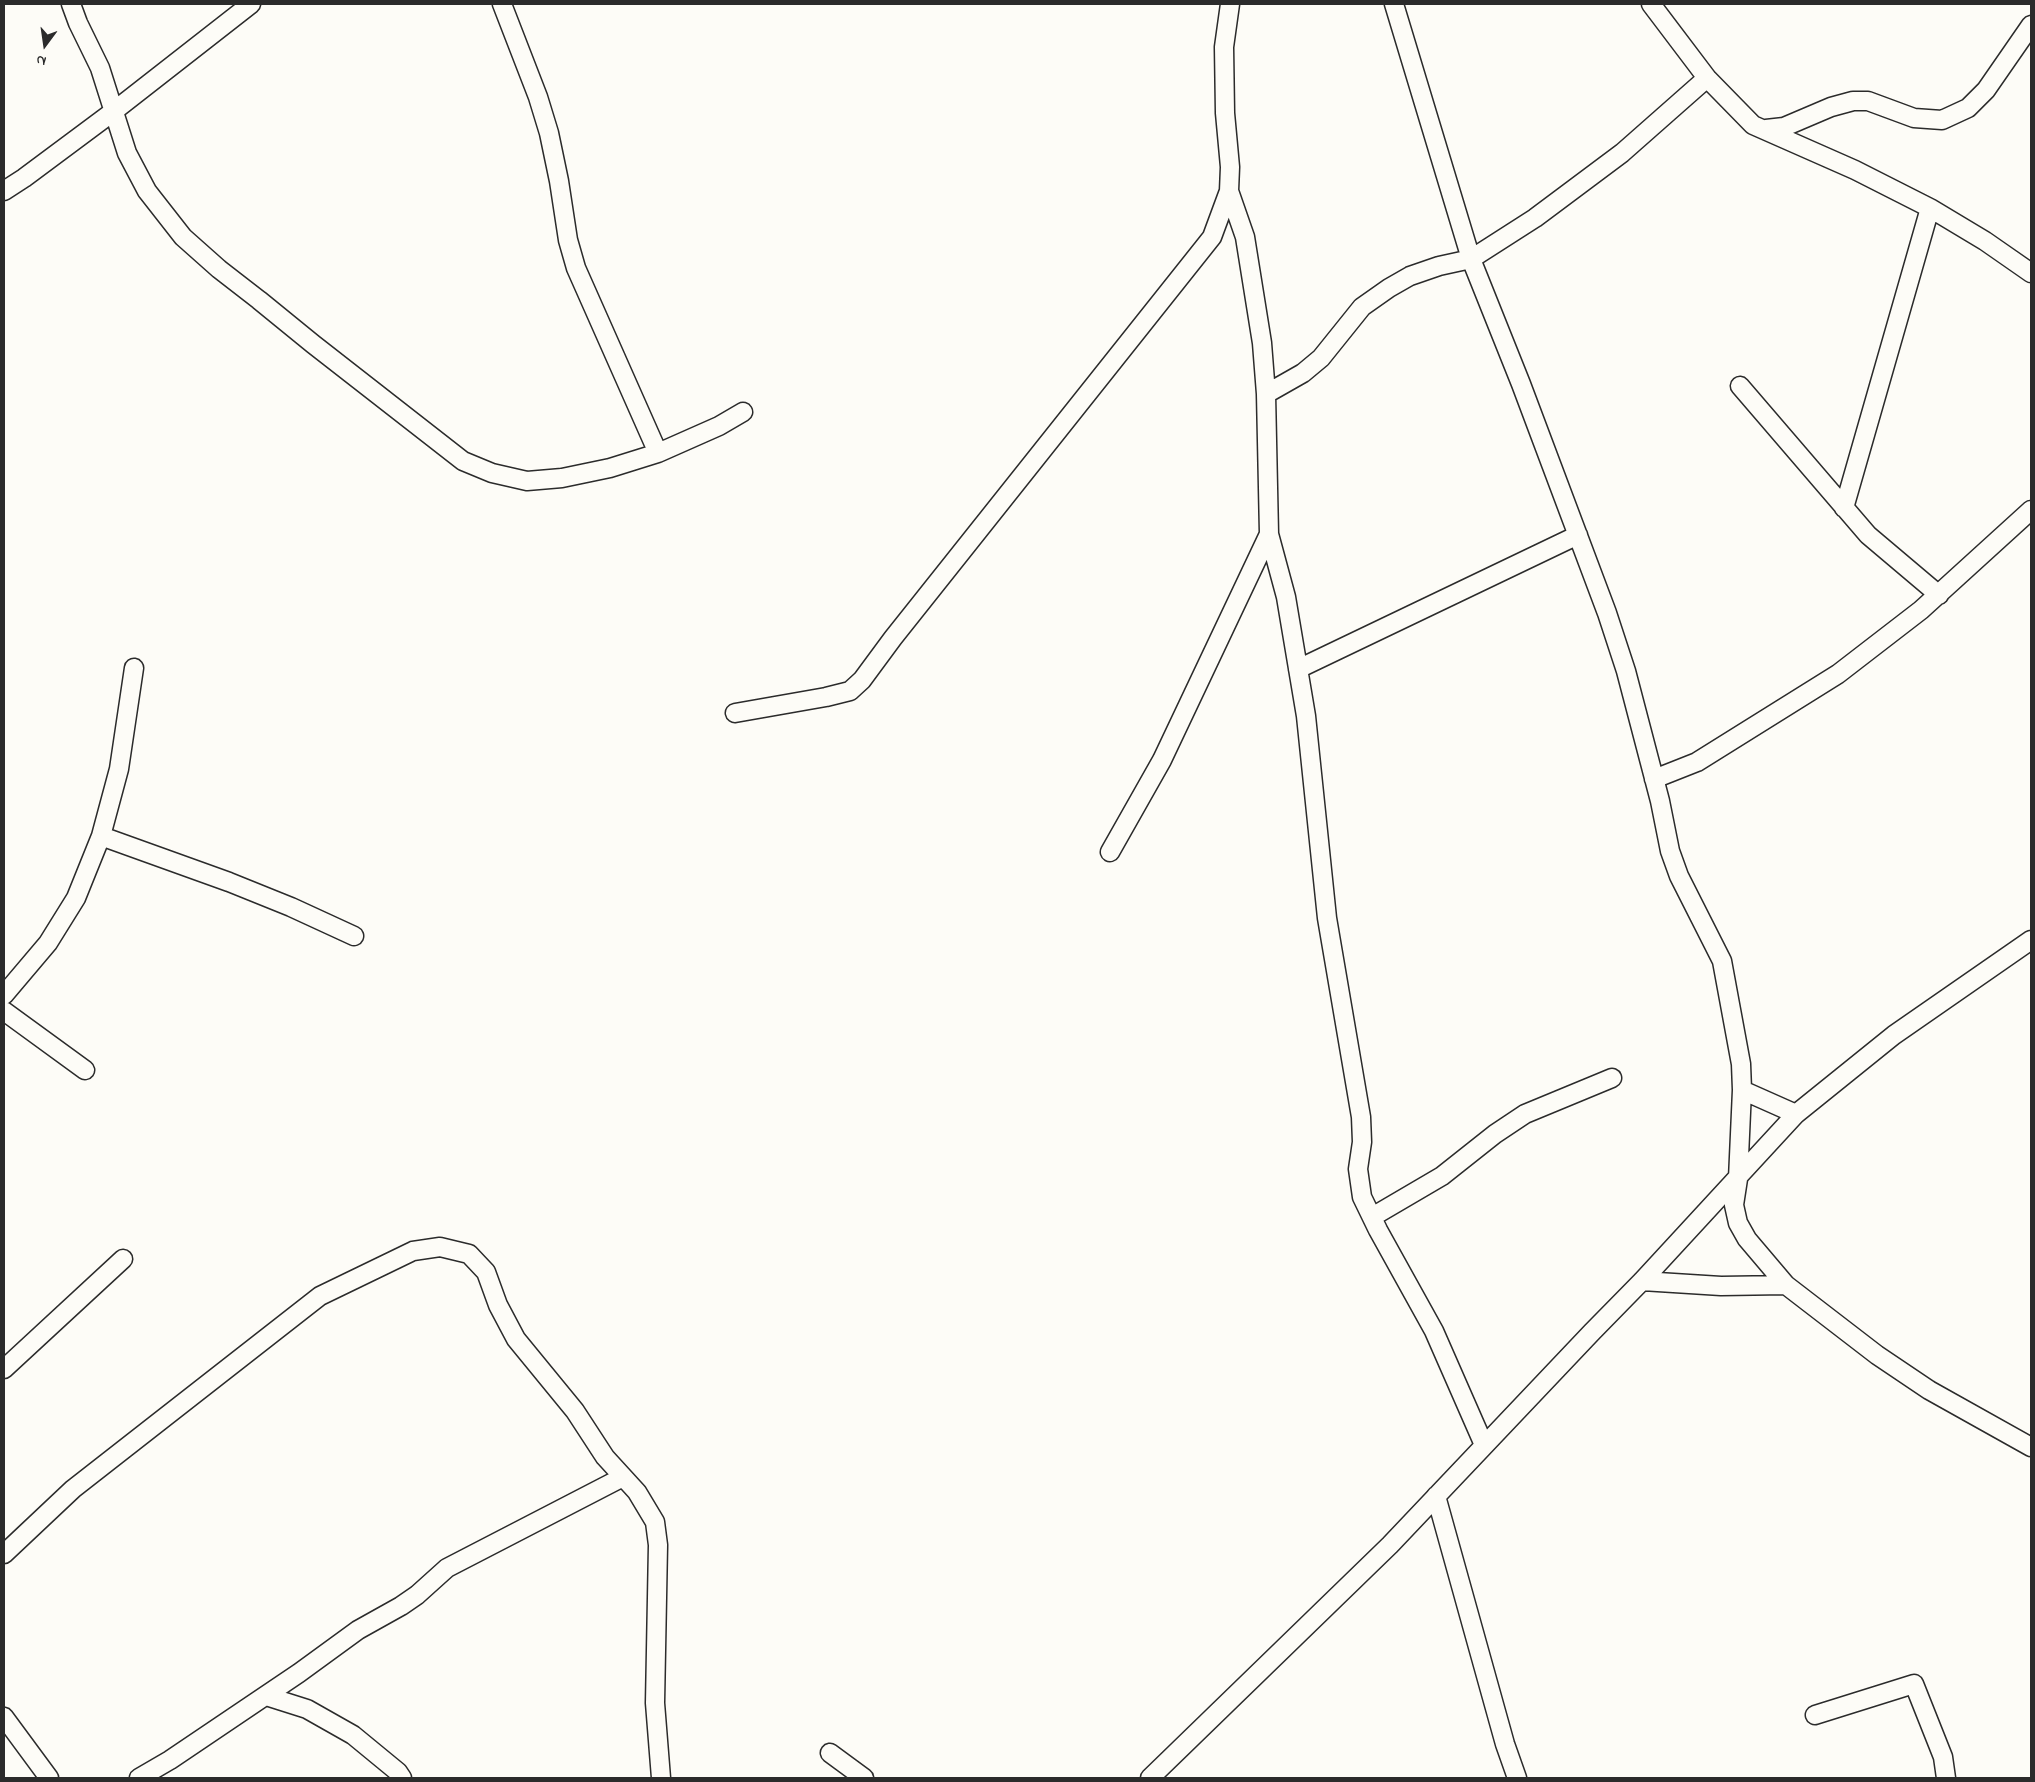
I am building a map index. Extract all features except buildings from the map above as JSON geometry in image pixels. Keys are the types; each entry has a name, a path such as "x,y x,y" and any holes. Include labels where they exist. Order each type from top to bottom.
{"street":[{"path":"71,4 100,68 127,153 147,191 183,237 219,269 463,461 492,473 527,481 562,478 610,468 658,453 720,426 743,412"},
{"path":"4,191 114,111 251,4"},
{"path":"502,4 538,97 549,133 568,240 576,268 658,453"},
{"path":"735,713 850,691 862,680 893,638 1212,237 1229,191 1230,167 1225,113 1224,47 1230,4"},
{"path":"1394,4 1471,260 1578,535 1626,671 1660,801 1665,832 1679,876 1722,960 1741,1064 1742,1090 1738,1179 1734,1205 1738,1223 1747,1239 1786,1285 1877,1355 1929,1390 2031,1446"},
{"path":"1651,4 1707,78 1752,125 1766,129 1930,208 1985,241 2031,273"},
{"path":"1766,129 1784,127 1831,107 1853,101 1868,102 1914,118 1942,120 1968,108 1986,90 2030,29"},
{"path":"1266,394 1303,373 1321,358 1362,307 1410,276 1439,266 1471,260 1535,218 1595,175 1707,78"},
{"path":"1229,191 1245,237 1262,343 1266,394 1268,534 1286,598 1307,726 1327,918 1361,1117 1362,1142 1358,1170 1362,1197 1434,1331 1484,1445"},
{"path":"1844,508 1930,208"},
{"path":"1740,386 1868,535 1938,594"},
{"path":"1654,779 1697,762 1838,674 1921,610 2031,510"},
{"path":"1110,852 1162,760 1268,534"},
{"path":"1298,669 1578,535"},
{"path":"4,995 48,943 76,898 101,836 119,769 134,668"},
{"path":"101,836 229,882 291,907 354,936"},
{"path":"1150,1778 1390,1545 1642,1281 1796,1114 1894,1035 2031,940"},
{"path":"4,1011 85,1070"},
{"path":"1372,1217 1442,1176 1495,1134 1524,1114 1612,1078"},
{"path":"1742,1090 1796,1114"},
{"path":"4,1554 73,1489 320,1296 412,1251 440,1247 470,1254 486,1272 498,1305 516,1339 575,1411 605,1457 637,1492 654,1522 658,1545 655,1703 661,1778"},
{"path":"4,1369 124,1259"},
{"path":"1642,1281 1721,1286 1786,1285"},
{"path":"139,1778 170,1760 266,1696 358,1630 416,1595 447,1568 623,1477"},
{"path":"1436,1496 1505,1744 1517,1778"},
{"path":"1814,1715 1914,1684 1943,1757 1946,1778"},
{"path":"266,1696 307,1709 353,1735 398,1772 402,1778"},
{"path":"4,1718 49,1778"},
{"path":"830,1753 864,1778"}]}
